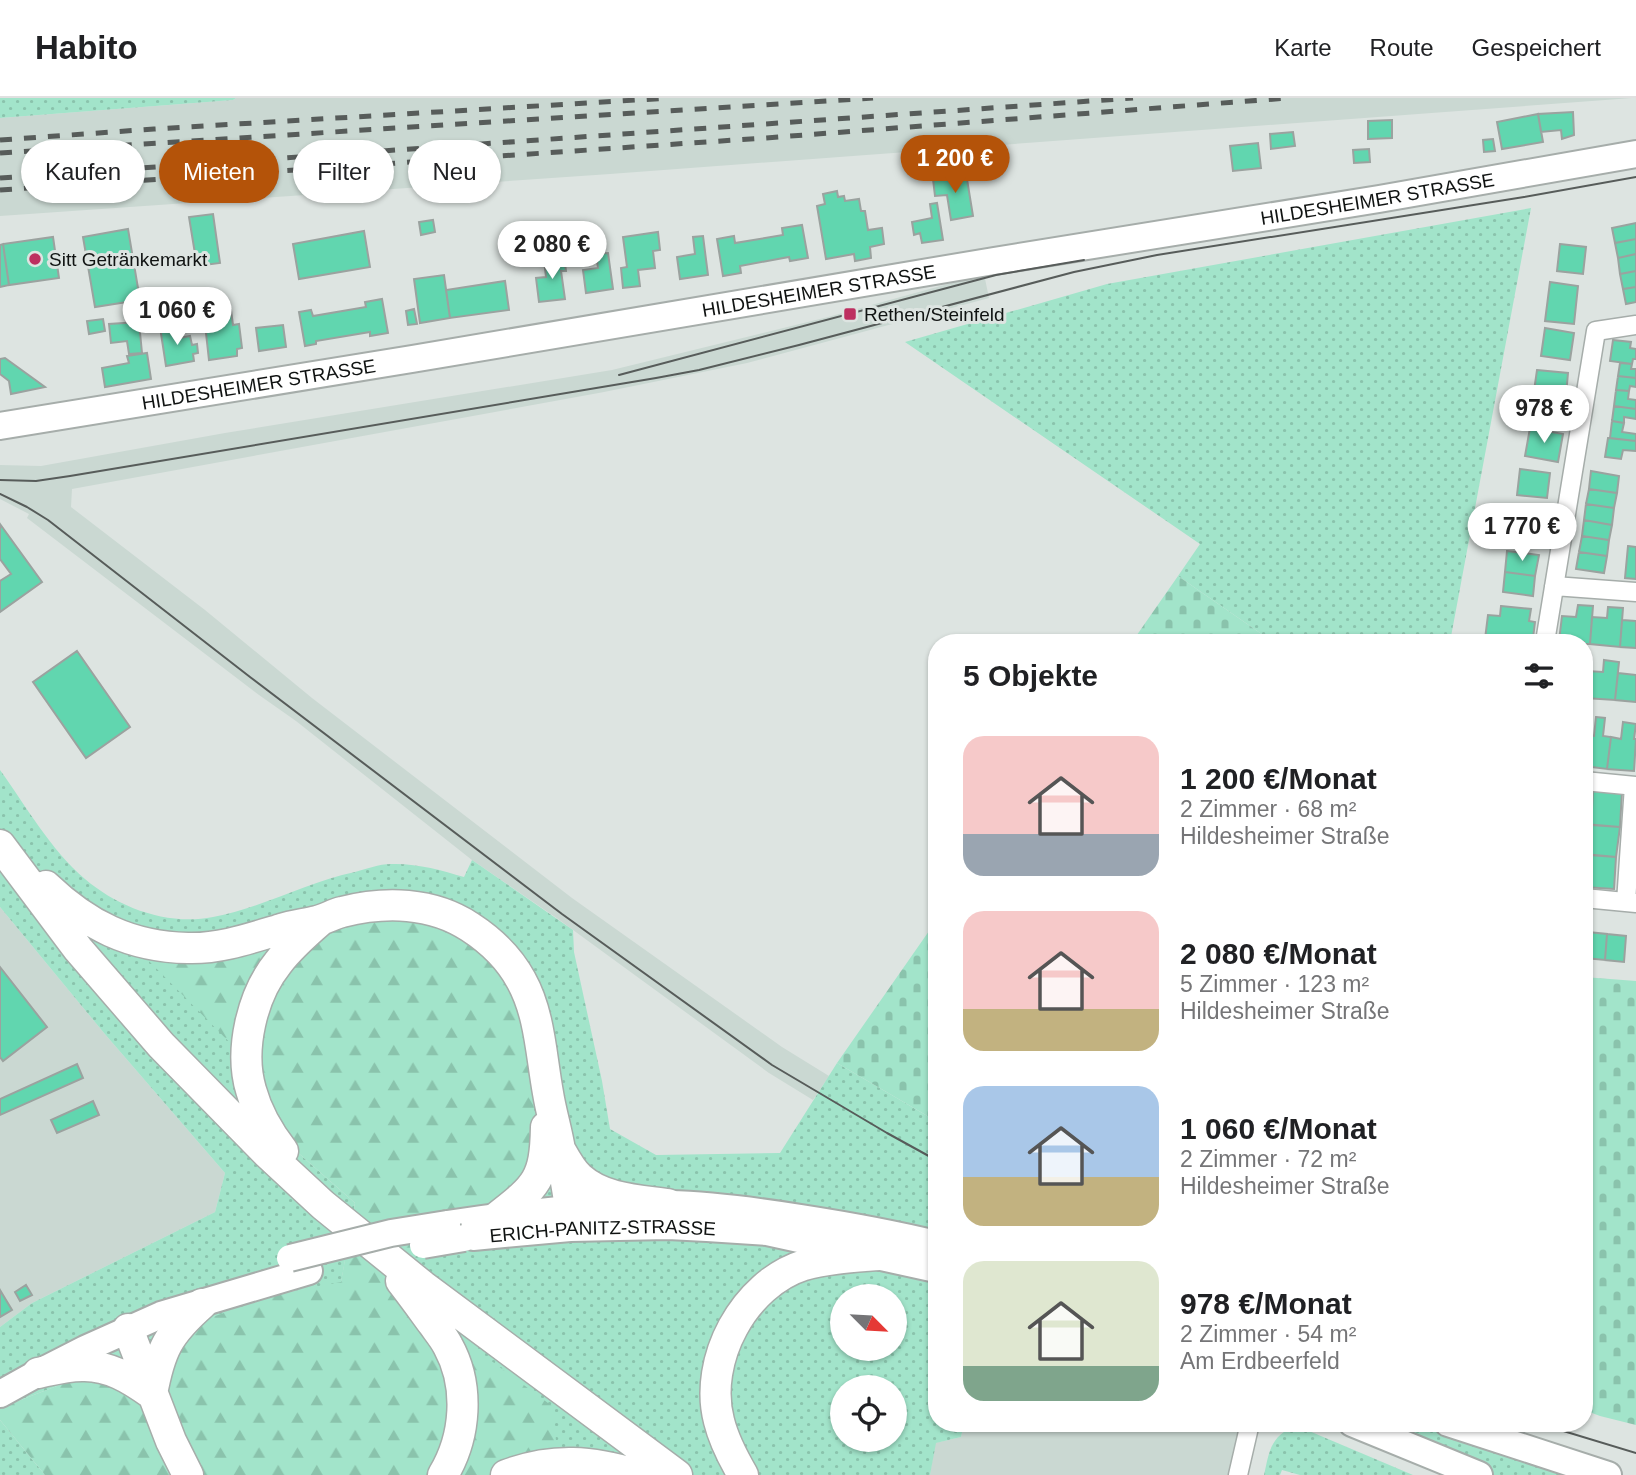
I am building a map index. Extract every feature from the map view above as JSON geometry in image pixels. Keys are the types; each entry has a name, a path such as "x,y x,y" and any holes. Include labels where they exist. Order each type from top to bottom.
{"main road":[{"path":"0,844 66,905 90,922 114,933 164,946 189,948 247,940 284,928 320,921 341,912 377,906 408,905 437,911 461,921 485,937 503,955 521,979 531,1004 540,1036 547,1091 561,1151 570,1218"},
{"path":"0,844 78,949 161,1045 268,1154 323,1205 423,1286 677,1475"},
{"path":"320,921 276,964 260,992 249,1025 247,1057 250,1087 261,1116 280,1148 323,1205"},
{"path":"497,1217 532,1189 540,1174 546,1153 547,1091"},
{"path":"561,1151 580,1178 595,1188 616,1196 668,1204"},
{"path":"372,1245 448,1346 458,1372 464,1402 459,1438 443,1475"},
{"path":"743,1475 730,1453 718,1420 715,1389 719,1359 733,1325 752,1300 771,1282 803,1265 841,1257 879,1255"},
{"path":"152,1394 158,1364 168,1342 183,1321 202,1304"},
{"path":"125,1322 171,1441 188,1475"},
{"path":"38,1373 81,1366 106,1368 127,1376 152,1394"},
{"path":"506,1475 545,1465 576,1462 608,1466 639,1475"}],"street":[{"name":"HILDESHEIMER STRASSE","path":"0,426 1379,199 1636,154"},
{"path":"1546,634 1596,331 1636,325"},
{"path":"1554,586 1636,593"},
{"path":"1593,782 1635,786 1631,903 1593,899"},
{"name":"ERICH-PANITZ-STRASSE","path":"455,1231 668,1204 770,1213 886,1232 928,1242"},
{"name":"ERICH-PANITZ-STRASSE","path":"0,1394 125,1322 158,1299 300,1264 395,1249 497,1217 570,1218 767,1232 928,1267"},
{"name":"ERICH-PANITZ-STRASSE","path":"0,1377 76,1335 202,1304 256,1286 300,1264"},
{"path":"1238,1475 1248,1432"},
{"path":"1374,1432 1479,1475"},
{"path":"1476,1432 1608,1475"}],"shaded area":[{"path":"1632,98 501,182 501,140 408,140 408,188 394,189 394,140 293,140 293,196 279,197 279,140 159,140 159,203 189,203 0,216 0,118 233,100"},
{"path":"984,274 989,298 747,363 604,392 72,489 71,507 205,610 312,698 572,898 782,1047 829,1076 813,1100 769,1073 558,919 472,860 296,721 27,518 29,514 0,499 0,465 41,466 612,370 828,317"},
{"path":"0,907 225,1173 215,1212 32,1303 0,1327"},
{"path":"962,1432 1247,1432 1238,1475 930,1475 935,1443 961,1437"}],"green space":[{"path":"0,98 236,98 0,118"},
{"path":"1531,208 1451,634 1261,634 1178,576 1200,544 905,342 1107,284"},
{"path":"1178,576 1261,634 1138,634"},
{"path":"0,770 50,841 85,879 129,906 162,917 196,919 231,913 337,876 386,864 419,866 464,877 472,860 573,930 574,952 610,1129 656,1155 780,1153 837,1063 928,1116 928,1432 962,1432 961,1437 936,1443 930,1475 560,1475 404,1296 427,1216 257,1070 278,1135 355,1203 341,1283 279,1294 140,1345 88,1374 0,1408 0,1327 32,1303 215,1212 225,1173 0,907"},
{"path":"396,915 450,928 485,952 510,984 526,1033 537,1143 517,1190 489,1209 427,1216 404,1296 552,1406 560,1475 45,1475 0,1420 0,1408 88,1374 140,1345 186,1326 279,1294 341,1282 355,1203 278,1135 257,1070 136,948"},
{"path":"928,932 928,1116 837,1063"},
{"path":"1593,978 1636,981 1636,1425 1593,1413"},
{"path":"0,1420 45,1475 0,1475"},
{"path":"1284,1432 1311,1432 1413,1475 1300,1475 1282,1470 1280,1475 1264,1475 1269,1453"},
{"path":"1374,1432 1476,1432 1608,1475 1479,1475"}],"building":[{"path":"1573,112 1574,135 1562,139 1561,130 1541,132 1538,114"},
{"path":"1538,114 1543,142 1502,149 1497,122"},
{"path":"1392,120 1392,138 1368,139 1368,121"},
{"path":"1293,132 1295,146 1271,149 1270,134"},
{"path":"1493,139 1495,151 1484,152 1483,140"},
{"path":"1258,143 1261,168 1233,171 1230,146"},
{"path":"1369,149 1370,162 1354,163 1353,150"},
{"path":"966,173 973,216 951,220 947,195 935,196 933,179"},
{"path":"837,191 838,197 844,196 845,201 859,199 861,211 865,211 868,230 882,228 884,244 870,247 871,258 855,261 854,254 826,259 817,206 825,204 823,194"},
{"path":"937,203 943,240 922,243 920,233 914,235 912,222 932,218 930,204"},
{"path":"213,214 220,263 197,266 189,217"},
{"path":"433,220 435,232 421,235 419,222"},
{"path":"1636,223 1636,239 1615,243 1612,228"},
{"path":"802,225 808,258 790,261 789,257 740,266 741,273 723,276 717,239 734,236 735,243 783,235 782,228"},
{"path":"128,229 140,300 95,307 83,237"},
{"path":"364,231 370,267 299,279 293,244"},
{"path":"658,232 660,250 653,251 655,268 638,270 640,286 623,288 621,268 627,267 623,237"},
{"path":"703,236 708,275 680,279 677,257 695,254 693,237"},
{"path":"53,237 59,278 9,285 3,244"},
{"path":"1636,239 1636,254 1618,258 1615,243"},
{"path":"3,244 9,285 0,287 0,245"},
{"path":"1560,244 1586,247 1583,274 1557,271"},
{"path":"608,253 613,289 586,293 583,270 598,268 596,254"},
{"path":"1636,254 1636,271 1620,274 1618,258"},
{"path":"564,257 566,271 561,271 565,299 539,302 536,278 546,277 544,260"},
{"path":"1636,271 1636,287 1623,289 1620,274"},
{"path":"444,275 450,318 420,323 414,279"},
{"path":"505,281 509,310 450,318 446,290"},
{"path":"1550,282 1578,286 1574,324 1545,321"},
{"path":"1636,287 1636,302 1626,304 1623,289"},
{"path":"382,299 388,333 370,336 370,332 316,341 316,344 305,346 299,312 311,310 313,316 366,307 365,302"},
{"path":"414,309 417,324 408,325 406,311"},
{"path":"231,310 233,325 239,324 242,348 237,349 237,356 209,360 205,324 217,323 215,312"},
{"path":"103,319 105,331 89,334 87,321"},
{"path":"139,322 142,353 129,354 127,341 111,343 109,324"},
{"path":"177,325 179,338 190,336 192,345 197,344 198,353 193,354 194,361 166,366 160,327"},
{"path":"283,325 286,347 259,351 256,328"},
{"path":"1545,328 1574,333 1570,360 1541,356"},
{"path":"1613,340 1631,342 1630,348 1636,349 1636,359 1633,359 1632,364 1610,361"},
{"path":"147,353 151,379 105,387 102,368 129,363 127,356"},
{"path":"5,358 45,387 11,394 9,381 0,374 0,359"},
{"path":"1620,363 1632,364 1631,369 1636,369 1636,378 1618,376"},
{"path":"1537,370 1568,373 1566,395 1534,391"},
{"path":"1618,376 1636,378 1636,387 1630,386 1629,391 1616,390"},
{"path":"1616,390 1629,391 1628,399 1636,400 1636,409 1614,406"},
{"path":"1534,391 1566,395 1563,420 1532,416"},
{"path":"1614,406 1636,409 1636,419 1624,417 1624,423 1612,421"},
{"path":"1612,421 1624,423 1622,432 1636,434 1636,441 1610,438"},
{"path":"1530,428 1563,434 1558,462 1525,456"},
{"path":"1608,438 1636,441 1636,451 1623,450 1621,459 1605,457"},
{"path":"1520,469 1550,473 1547,498 1517,495"},
{"path":"1591,471 1619,476 1617,493 1589,489"},
{"path":"1589,489 1617,493 1614,508 1586,504"},
{"path":"1586,504 1614,508 1612,525 1584,520"},
{"path":"1515,511 1544,514 1540,546 1511,543"},
{"path":"1584,520 1612,525 1609,540 1582,536"},
{"path":"0,524 42,582 0,612 0,581 11,574 0,559"},
{"path":"1582,536 1609,540 1607,556 1579,552"},
{"path":"1628,546 1636,547 1636,579 1625,578"},
{"path":"1507,551 1539,555 1535,576 1505,572"},
{"path":"1579,552 1607,556 1604,573 1576,569"},
{"path":"1505,572 1535,576 1533,596 1503,592"},
{"path":"1578,605 1593,606 1591,634 1560,634 1562,616 1576,617"},
{"path":"1501,606 1531,609 1529,621 1535,622 1534,634 1486,634 1488,615 1500,616"},
{"path":"1608,607 1623,608 1620,647 1593,644 1592,617 1607,618"},
{"path":"1622,620 1636,621 1636,648 1620,647"},
{"path":"77,651 130,727 86,758 33,682"},
{"path":"1604,660 1619,662 1615,700 1593,699 1593,671 1603,672"},
{"path":"1618,673 1636,675 1636,702 1615,700"},
{"path":"1596,717 1605,718 1603,736 1611,737 1607,769 1593,767"},
{"path":"1623,722 1636,724 1634,771 1607,769 1611,737 1621,739"},
{"path":"1593,789 1622,791 1620,827 1593,825"},
{"path":"1593,825 1620,827 1616,857 1593,855"},
{"path":"1593,855 1616,857 1614,889 1593,888"},
{"path":"1593,933 1607,934 1605,960 1593,959"},
{"path":"1607,934 1626,936 1624,962 1605,960"},
{"path":"0,967 47,1027 3,1061 0,1057"},
{"path":"77,1064 83,1078 0,1115 0,1099"},
{"path":"93,1101 99,1115 57,1133 51,1120"},
{"path":"26,1285 32,1295 20,1301 15,1292"},
{"path":"0,1290 12,1310 0,1317"}],"tram line":[{"path":"0,480 36,481 70,476 656,378 799,345 1074,272 1157,255 1636,177"},
{"path":"619,375 996,275 1084,260"},
{"path":"0,494 48,520 562,914 772,1065 928,1156"},
{"path":"1567,1432 1636,1453"}],"railway":[{"path":"0,140 670,98"},
{"path":"0,153 873,98"},
{"path":"0,178 1133,98"},
{"path":"0,190 765,138 1288,98"}],"place":[{"name":"Sitt Getränkemarkt","path":"35,259"},
{"name":"Rethen/Steinfeld","path":"850,314"}]}
